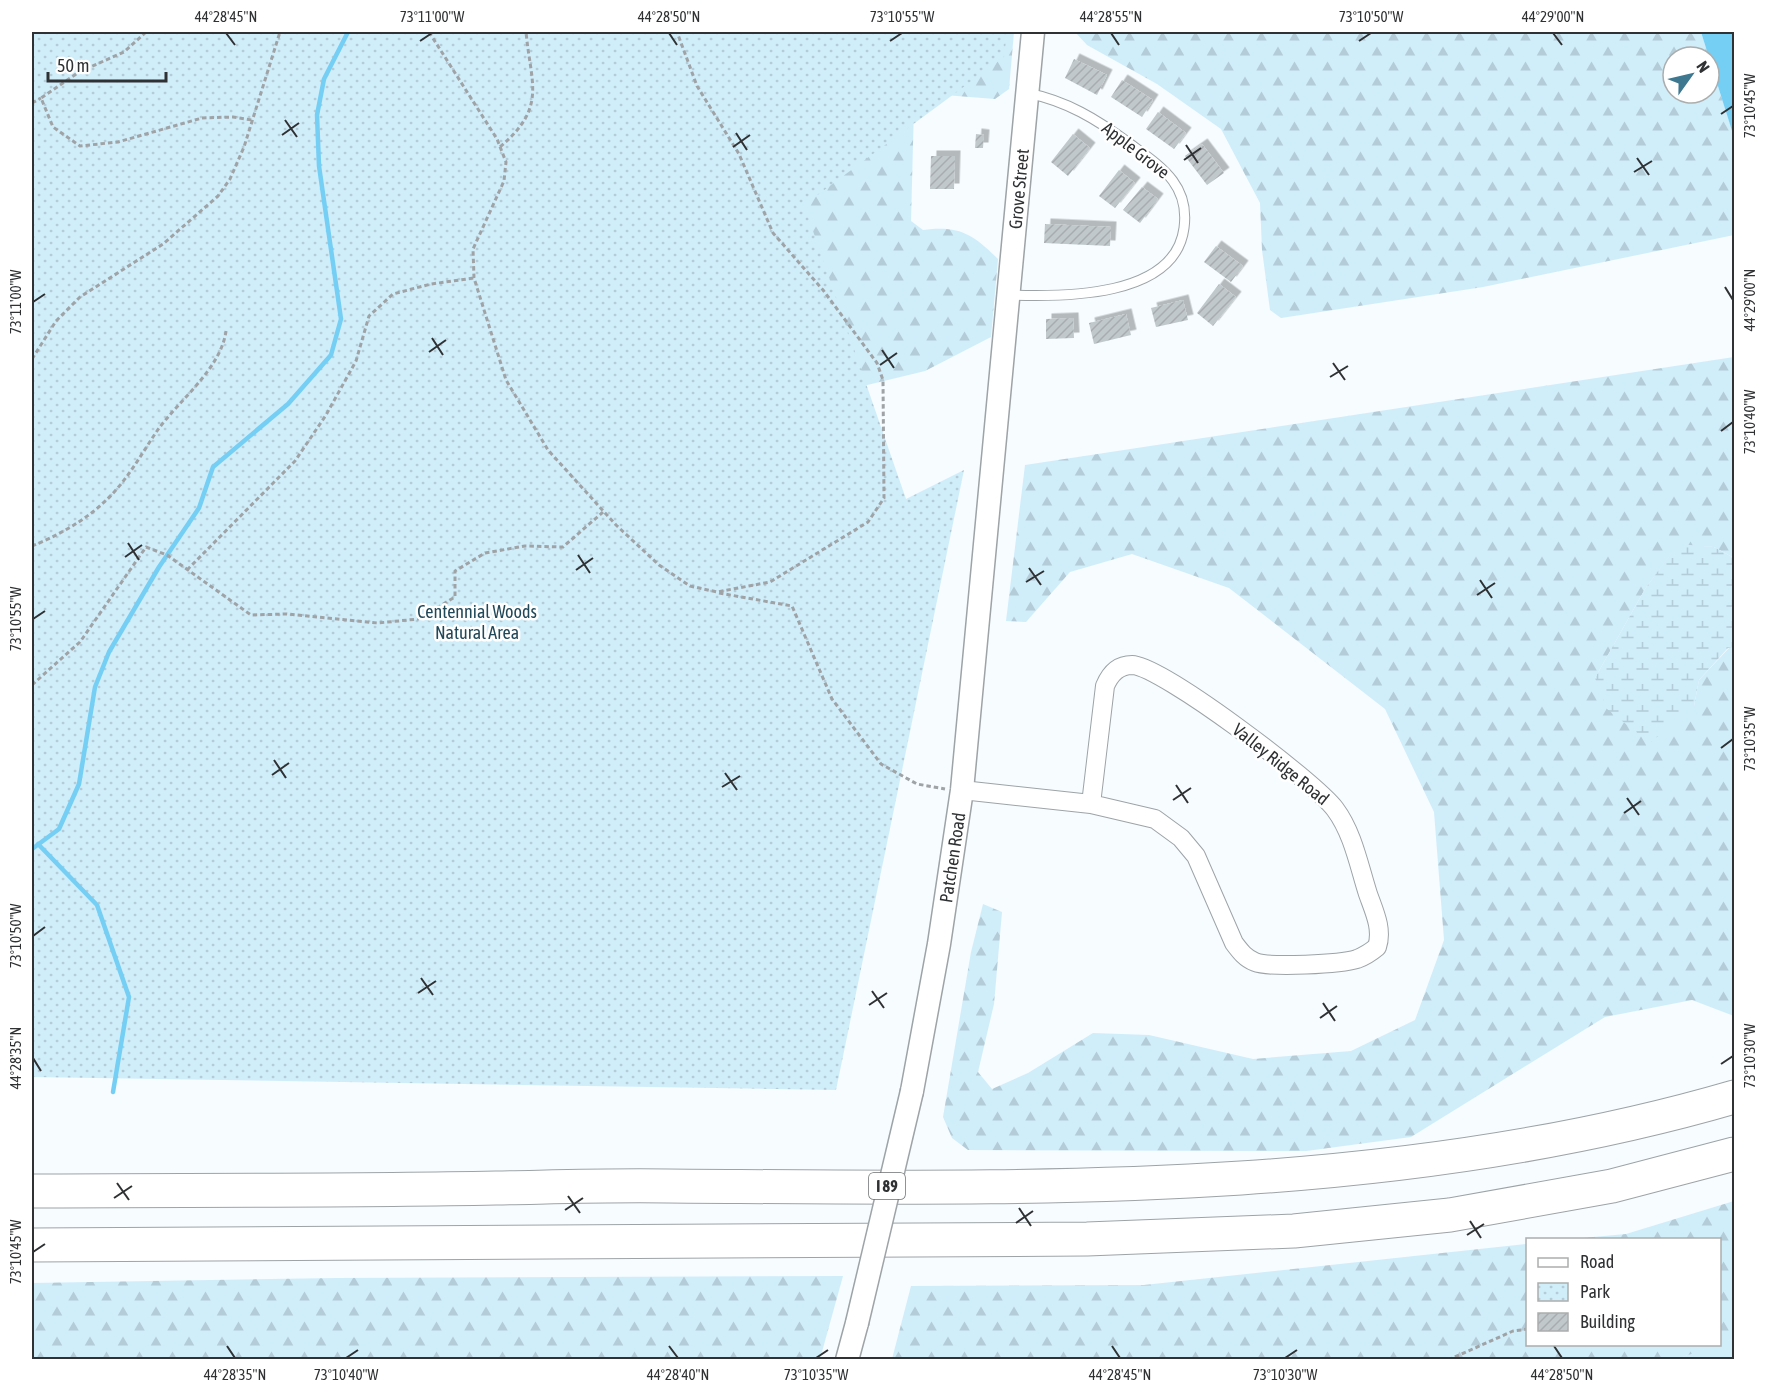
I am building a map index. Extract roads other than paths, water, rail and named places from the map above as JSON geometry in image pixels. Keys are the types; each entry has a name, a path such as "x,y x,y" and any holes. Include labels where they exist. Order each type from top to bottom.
{"highway":[{"name":"I 89","path":"32,1191 497,1188 582,1185 854,1187 1160,1184 1345,1171 1470,1156 1616,1128 1734,1097"},
{"path":"32,1245 1075,1240 1207,1236 1398,1222 1474,1212 1627,1183 1734,1154"}],"street":[{"name":"Grove Street","path":"1003,347 1033,32"},
{"name":"Patchen Road","path":"847,1359 912,1091 939,944 962,790 1003,347"},
{"name":"Valley Ridge Road","path":"962,790 1091,804 1155,819 1181,838 1199,861 1234,944 1250,960 1266,965 1349,960 1366,955 1377,946 1379,933 1375,913 1349,835 1330,803 1253,738 1186,692 1139,666 1117,670 1111,674 1105,686 1091,804"}],"lane":[{"name":"Apple Grove","path":"1008,295 1068,296 1145,278 1163,269 1176,254 1182,241 1185,222 1182,193 1173,177 1161,166 1079,110 1058,100 1027,93"}],"water":[{"path":"1701,32 1734,32 1734,136 1721,96 1721,45 1705,45"}],"waterway":[{"path":"32,849 59,829 79,784 95,687 109,652 159,567 199,508 213,467 288,404 331,355 341,319 319,166 317,115 324,79 348,32"},
{"path":"38,844 97,905 129,997 113,1092"}],"park label":[{"name":"Centennial Woods Natural Area","path":"477,621"}]}
